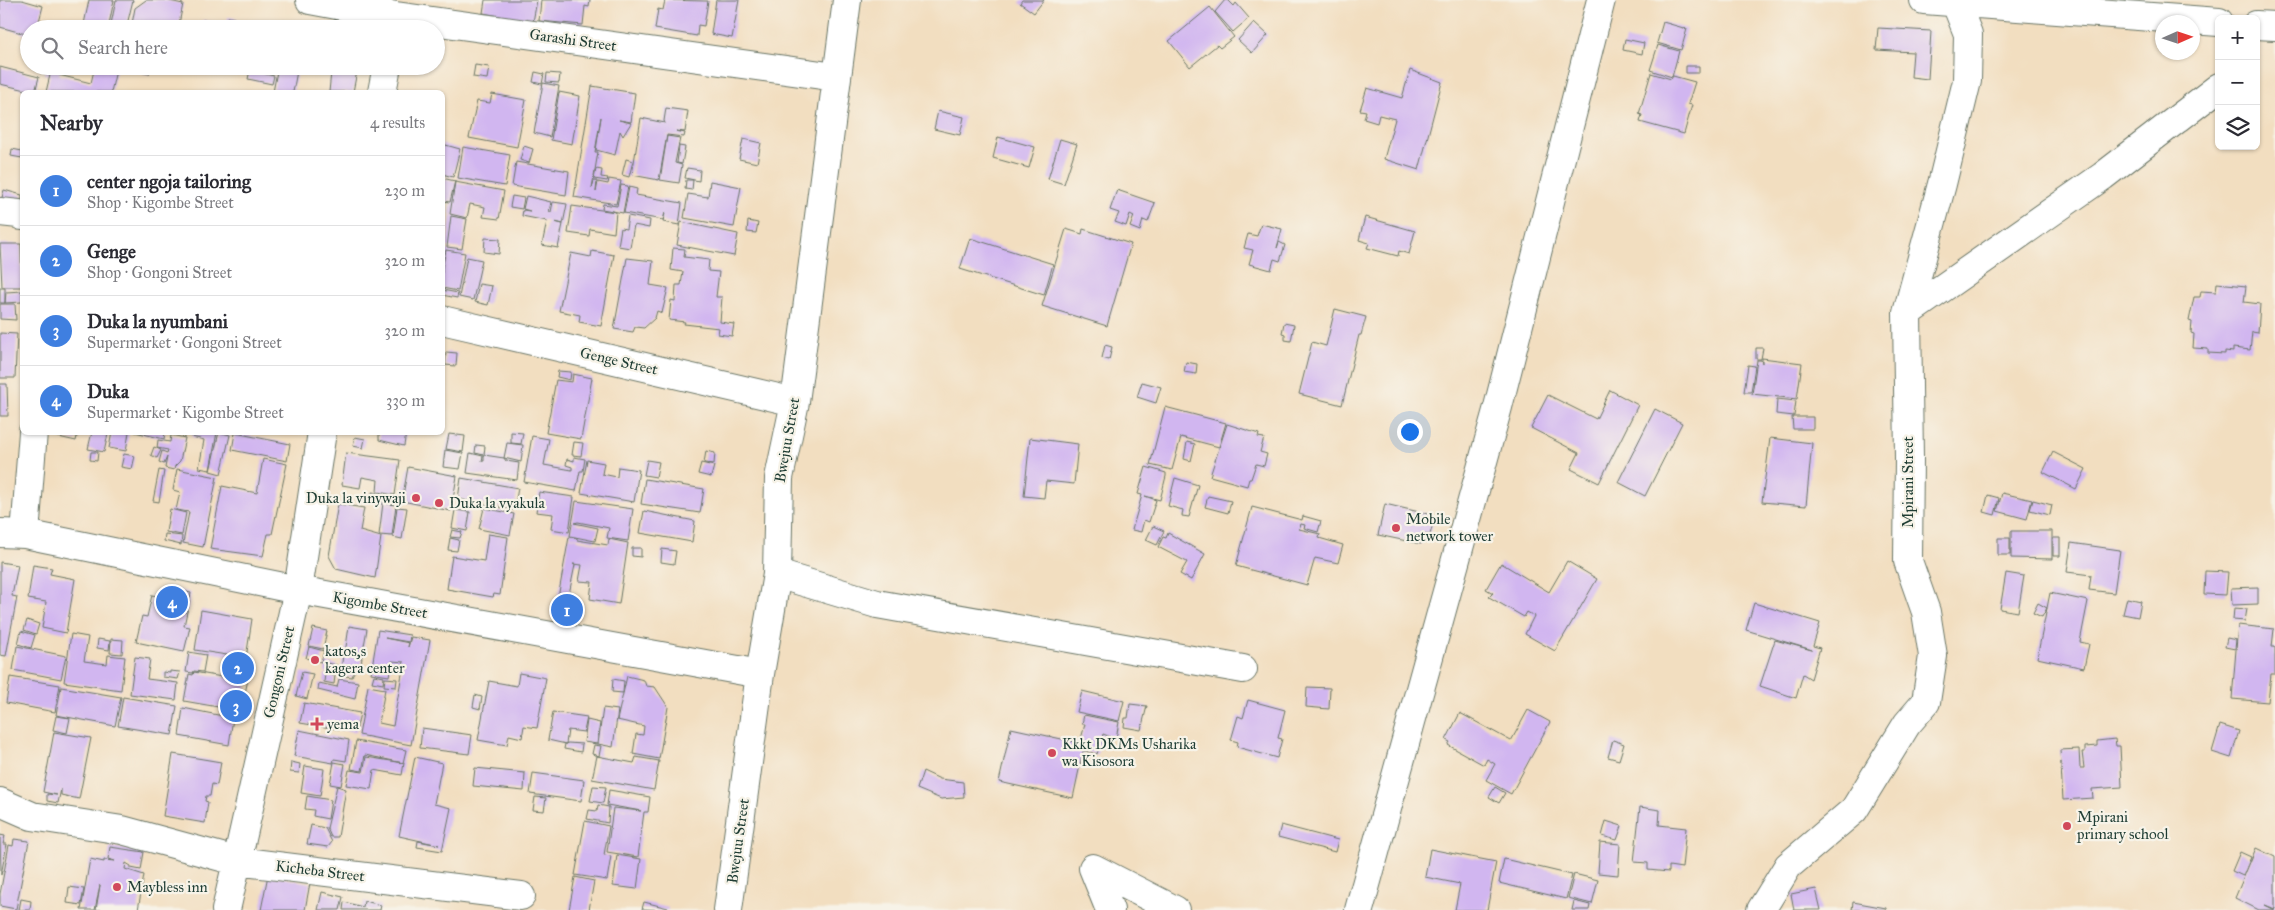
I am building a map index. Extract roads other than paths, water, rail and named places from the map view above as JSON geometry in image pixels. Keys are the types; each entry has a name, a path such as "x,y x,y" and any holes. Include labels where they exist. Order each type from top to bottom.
{"street":[{"name":"Garashi Street","path":"310,0 432,20"},
{"name":"Bwejuu Street","path":"728,910 760,674 777,574 779,478 795,402 836,77 848,0"},
{"path":"1358,910 1498,406 1601,0"},
{"path":"1924,0 2215,22"},
{"name":"Mpirani Street","path":"1761,910 1788,866 1854,810 1907,724 1926,702 1933,656 1926,612 1908,562 1907,313 1936,210 1967,81 1968,34 1955,1"},
{"name":"Garashi Street","path":"445,22 836,77"},
{"path":"382,90 385,75"},
{"path":"1907,313 2103,176 2215,90"},
{"path":"0,212 20,215"},
{"name":"Genge Street","path":"445,321 795,402"},
{"path":"13,533 32,435"},
{"name":"Gongoni Street","path":"226,910 298,590 322,435"},
{"name":"Kigombe Street","path":"13,533 298,590 760,674"},
{"path":"777,574 876,604 1243,668"},
{"name":"Kicheba Street","path":"0,802 32,816 122,830 236,861 521,896"},
{"path":"1110,910 1093,868 1174,910"}],"place":[{"name":"Duka la vinywaji","path":"416,498"},
{"name":"Duka la vyakula","path":"439,503"},
{"name":"Mobile network tower","path":"1396,528"},
{"name":"Duka","path":"172,602"},
{"name":"center ngoja tailoring","path":"567,610"},
{"name":"katos,s kagera center","path":"315,660"},
{"name":"Genge","path":"238,668"},
{"name":"Duka la nyumbani","path":"236,706"},
{"name":"yema","path":"317,724"},
{"name":"Kkkt DKMs Usharika wa Kisosora","path":"1052,753"},
{"name":"Mpirani primary school","path":"2067,826"},
{"name":"Maybless inn","path":"117,887"}]}
